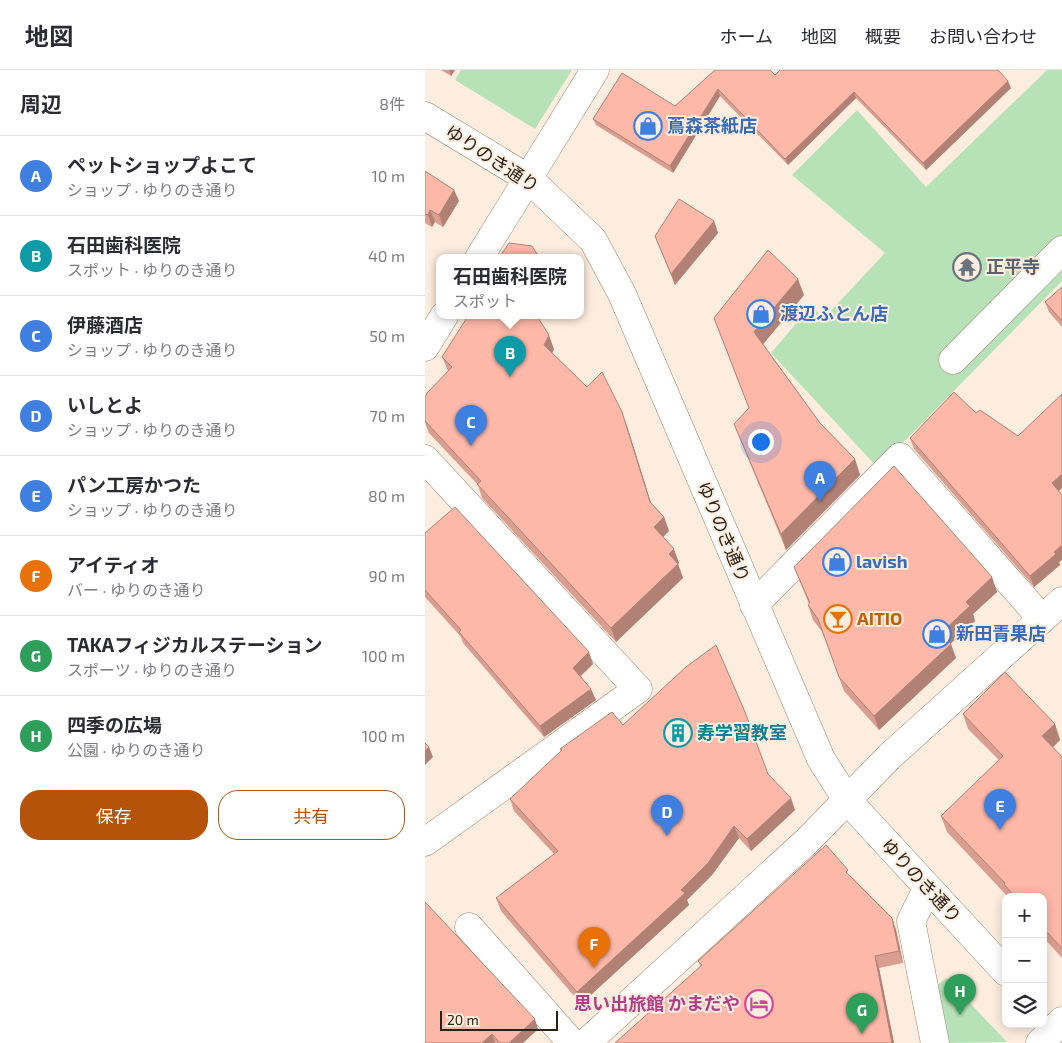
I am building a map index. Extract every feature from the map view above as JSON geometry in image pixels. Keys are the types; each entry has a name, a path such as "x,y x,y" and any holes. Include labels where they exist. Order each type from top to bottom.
{"street":[{"path":"482,254 595,70"},
{"name":"ゆりのき通り","path":"425,116 529,179 593,240 622,294 817,751 847,800 927,889 1002,968"},
{"path":"953,360 1062,250"},
{"path":"425,347 442,319"},
{"path":"754,605 900,457 1042,619"},
{"path":"425,459 638,689 425,842"},
{"path":"586,1043 807,840 890,756 1062,601"},
{"path":"927,889 911,922 935,1043"},
{"path":"469,927 572,1043"}],"green space":[{"path":"461,70 572,70 535,129 455,80"},
{"name":"正平寺","path":"1047,70 1062,70 1062,281 878,468 771,353 811,306 824,318 885,253 792,175 857,110 926,187"},
{"path":"946,978 1007,1042 943,1043 933,989"}],"building":[{"path":"715,70 770,70 775,75 780,70 998,70 1008,81 923,163 854,92 785,159 718,89 670,166 593,119 622,73 675,106"},
{"path":"425,171 454,190 439,215 430,210 428,215 425,214"},
{"path":"679,199 714,221 671,274 655,236"},
{"path":"509,243 532,246 537,254 502,254"},
{"path":"768,250 798,279 754,332 820,423 855,459 781,534 734,424 749,408 714,318"},
{"path":"1062,287 1062,321 1045,302"},
{"path":"466,319 539,319 549,335 544,345 587,387 602,372 622,412 650,502 664,517 654,527 674,549 669,554 678,564 611,628 477,484 481,481 425,421 425,397 427,393 452,367 442,357"},
{"path":"954,392 976,413 980,410 1018,436 1062,394 1062,474 1052,483 1062,495 1062,545 1054,552 1056,554 1030,576 910,438"},
{"path":"894,466 992,577 966,602 970,606 941,633 951,644 874,716 839,677 818,619 808,605 810,603 794,567"},
{"path":"455,507 589,652 573,668 591,689 540,726 459,632 461,630 425,590 425,533"},
{"path":"716,645 745,712 768,774 791,798 747,839 734,826 708,863 681,890 685,893 577,992 496,898 558,851 510,799 562,750 560,749 612,712 623,725 686,667"},
{"path":"1005,672 1055,724 1042,736 1062,757 1062,948 1047,932 1047,893 1012,893 1005,883 941,816 1003,756 963,714"},
{"path":"425,743 429,747 425,751"},
{"path":"826,845 848,870 846,872 892,918 899,951 875,956 892,1043 615,1043 702,965 698,961"},
{"path":"425,902 535,1019 509,1043 500,1043 492,1034 482,1043 425,1043"}],"place":[{"name":"蔦森茶紙店","path":"648,126"},
{"name":"正平寺","path":"967,267"},
{"name":"渡辺ふとん店","path":"761,314"},
{"name":"石田歯科医院","path":"510,377"},
{"name":"伊藤酒店","path":"471,446"},
{"name":"ペットショップよこて","path":"820,502"},
{"name":"lavish","path":"837,562"},
{"name":"AITIO","path":"838,619"},
{"name":"新田青果店","path":"937,634"},
{"name":"寿学習教室","path":"678,733"},
{"name":"パン工房かつた","path":"1000,830"},
{"name":"いしとよ","path":"667,836"},
{"name":"アイティオ","path":"594,968"},
{"name":"思い出旅館 かまだや","path":"759,1004"},
{"name":"四季の広場","path":"960,1015"},
{"name":"TAKAフィジカルステーション","path":"862,1034"}]}
